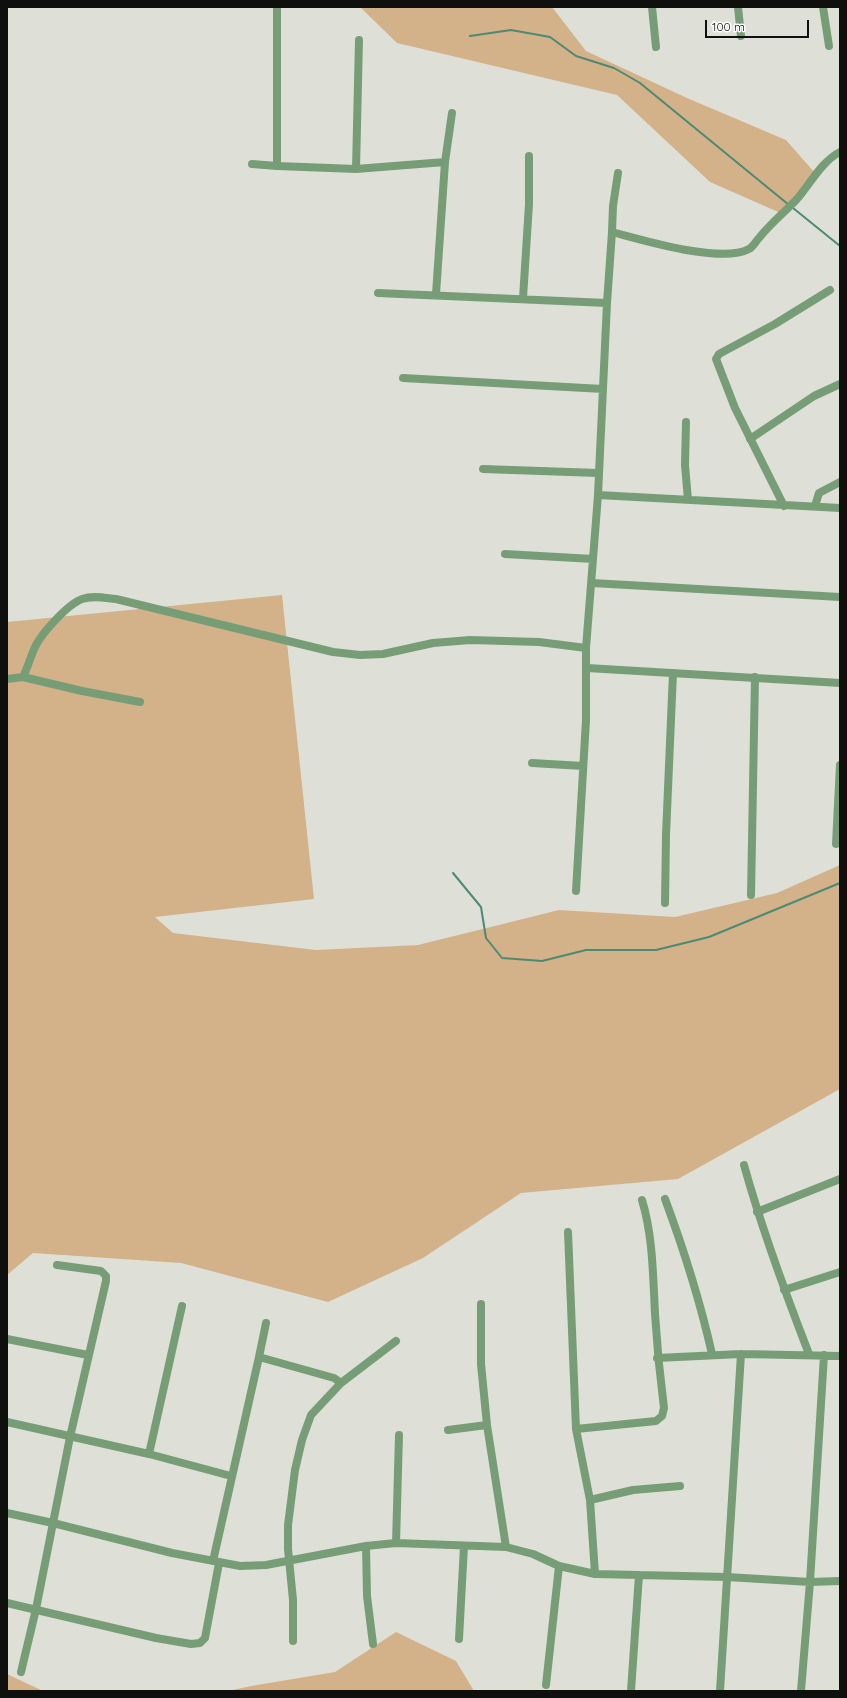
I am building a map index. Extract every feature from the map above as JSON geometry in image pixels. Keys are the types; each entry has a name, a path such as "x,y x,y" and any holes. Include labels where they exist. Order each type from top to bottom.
{"street":[{"path":"277,7 277,166"},
{"path":"652,7 656,47"},
{"path":"738,7 741,36"},
{"path":"823,7 829,46"},
{"path":"356,169 359,40"},
{"path":"436,294 446,162 452,113"},
{"path":"612,232 693,252 730,254 750,249 771,223 797,199 835,154 840,152"},
{"path":"523,298 529,204 529,156"},
{"path":"252,164 356,169 446,162"},
{"path":"576,891 586,720 586,648 598,495 613,206 618,173"},
{"path":"784,506 735,408 716,359 719,354 775,324 830,290"},
{"path":"378,293 436,294 607,302"},
{"path":"403,378 603,389"},
{"path":"750,439 814,396 840,384"},
{"path":"686,422 685,465 688,500"},
{"path":"483,469 598,473"},
{"path":"816,506 819,493 840,482"},
{"path":"598,495 840,508"},
{"path":"506,554 593,559"},
{"path":"592,583 840,597"},
{"path":"23,677 36,645 50,627 81,599 95,597 116,599 333,652 360,655 383,654 433,643 470,640 540,642 586,648"},
{"path":"587,668 840,683"},
{"path":"665,903 666,835 673,673"},
{"path":"7,679 23,677 82,691 140,702"},
{"path":"751,895 755,677"},
{"path":"532,763 583,766"},
{"path":"836,844 840,765"},
{"path":"744,1165 757,1212 784,1290 809,1354"},
{"path":"757,1212 840,1179"},
{"path":"665,1199 683,1246 702,1308 712,1354"},
{"path":"576,1429 656,1421 662,1416 664,1408 657,1358 653,1281 647,1217 642,1200"},
{"path":"568,1232 576,1429 590,1500 595,1574"},
{"path":"21,1672 36,1609 70,1437 106,1281 106,1276 101,1272 56,1265"},
{"path":"784,1290 840,1272"},
{"path":"481,1304 481,1364 487,1425 506,1547"},
{"path":"149,1454 182,1306"},
{"path":"7,1603 156,1638 191,1644 200,1643 205,1638 216,1562 232,1476 266,1322"},
{"path":"7,1339 88,1355"},
{"path":"293,1641 293,1600 288,1531 290,1500 302,1440 311,1415 341,1383 396,1341"},
{"path":"657,1358 712,1354 809,1354 840,1356"},
{"path":"720,1691 741,1354"},
{"path":"801,1691 810,1582 824,1355"},
{"path":"259,1357 334,1378 341,1383"},
{"path":"7,1422 149,1454 232,1476"},
{"path":"448,1430 487,1425"},
{"path":"396,1543 399,1434"},
{"path":"590,1500 633,1490 680,1486"},
{"path":"7,1513 172,1553 216,1562 253,1567 366,1546 396,1543 506,1547 533,1554 559,1566 595,1574 727,1577 810,1582 840,1581"},
{"path":"366,1546 367,1596 373,1644"},
{"path":"459,1640 464,1546"},
{"path":"546,1685 559,1566"},
{"path":"631,1691 640,1575"}],"shaded area":[{"path":"360,7 552,7 586,51 687,98 786,140 815,173 785,215 710,182 617,95 397,43"},
{"path":"282,595 314,899 155,917 173,933 316,950 418,945 559,910 675,917 777,893 840,865 840,1089 678,1179 521,1193 423,1258 328,1302 181,1263 33,1253 7,1275 7,622"},
{"path":"396,1632 456,1661 474,1691 228,1691 335,1672"},
{"path":"7,1674 43,1691 7,1691"}],"waterway":[{"path":"470,36 511,30 550,37 576,56 614,68 640,83 789,205"},
{"path":"793,208 840,246"},
{"path":"453,873 481,907 486,938 502,958 542,961 586,950 656,950 709,937 840,883"}]}
